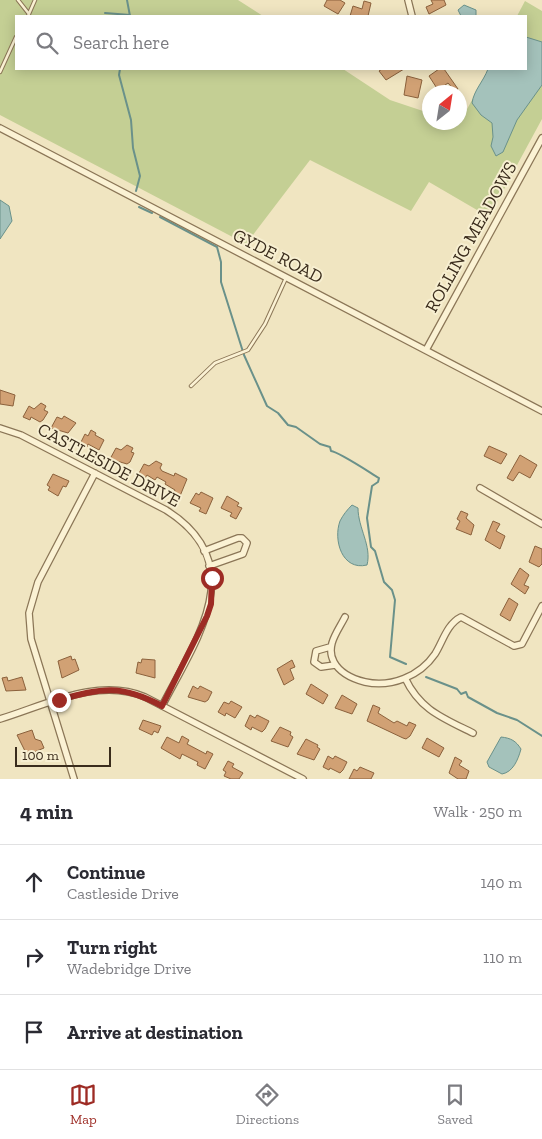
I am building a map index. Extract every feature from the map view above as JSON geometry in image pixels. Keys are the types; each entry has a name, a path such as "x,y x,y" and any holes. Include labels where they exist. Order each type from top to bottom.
{"street":[{"path":"408,0 412,15"},
{"name":"GYDE ROAD","path":"0,128 542,411"},
{"name":"ROLLING MEADOWS","path":"426,350 542,138"},
{"name":"CASTLESIDE DRIVE","path":"0,428 21,435 175,516 192,532 204,550 209,566 212,589 207,616 162,706"},
{"path":"74,779 31,639 31,605 38,582 95,473"},
{"path":"480,488 542,524"},
{"path":"204,550 238,538 242,538 247,543 243,554 209,566"},
{"path":"345,617 330,648 335,665 350,676 364,682 378,684 394,682 405,678 426,666 452,621 461,617 514,646 522,644 542,606"},
{"path":"330,648 316,651 314,662 324,668 335,665"},
{"path":"405,678 422,704 439,716 473,733"},
{"path":"0,719 92,691 112,689 137,693 303,779"}],"lane":[{"path":"18,0 28,15"},
{"path":"28,15 35,0"},
{"path":"0,72 15,39"},
{"path":"192,386 215,363 248,350 265,324 286,278"}],"green space":[{"path":"0,0 238,0 261,15 15,15 15,70 345,70 390,100 422,111 422,130 467,130 467,109 488,70 527,70 527,15 518,15 525,1 542,11 542,119 489,217 429,182 411,211 310,160 246,244 0,115"}],"water":[{"path":"464,5 476,10 476,15 460,15 458,10"},
{"path":"527,37 542,42 542,85 517,120 503,152 496,156 491,146 493,137 492,123 481,115 472,103 488,70 527,70"},
{"path":"0,200 9,206 12,221 0,239"},
{"path":"352,505 358,508 368,551 367,565 358,566 351,563 346,559 339,545 338,529 340,521"},
{"path":"501,737 513,740 521,749 517,761 512,768 502,774 489,767 487,762"}],"building":[{"path":"327,0 340,0 345,3 338,14 324,6"},
{"path":"431,0 444,0 446,5 429,14 426,7 433,4"},
{"path":"364,1 371,3 368,15 350,15 353,6 362,9"},
{"path":"380,70 402,70 386,80 379,71"},
{"path":"438,70 445,70 455,85 448,83 445,85 435,85 429,76"},
{"path":"407,76 422,80 418,98 404,95"},
{"path":"0,390 15,395 13,406 0,404"},
{"path":"41,403 46,406 44,410 48,412 43,420 40,422 31,417 30,420 23,417 29,406 34,409"},
{"path":"64,416 76,423 68,433 51,428 57,417 62,419"},
{"path":"91,430 96,433 95,435 104,440 99,450 88,444 87,447 80,444 85,434 88,436"},
{"path":"127,445 133,448 131,452 134,453 130,462 127,464 110,459 116,448 121,450"},
{"path":"489,446 507,454 501,464 484,456"},
{"path":"520,455 537,465 530,478 519,472 513,481 507,478"},
{"path":"156,461 162,464 160,468 162,471 174,476 175,473 187,479 180,496 174,493 175,490 165,484 166,482 157,477 155,480 147,475 145,478 138,475 144,464 149,466"},
{"path":"53,474 69,481 66,487 63,486 58,496 48,490 50,487 47,485"},
{"path":"201,492 213,498 206,514 199,511 201,508 190,503 196,493 199,495"},
{"path":"227,496 239,503 237,506 242,508 236,519 230,516 232,513 221,508"},
{"path":"461,511 468,514 466,518 474,525 471,535 456,529 460,521 457,519"},
{"path":"493,521 500,524 496,531 505,536 500,549 485,540"},
{"path":"535,546 542,549 542,564 539,567 529,562"},
{"path":"520,568 529,575 524,585 529,587 525,594 511,584"},
{"path":"509,598 518,604 510,621 500,615"},
{"path":"71,656 72,660 75,659 79,670 62,678 58,661"},
{"path":"142,659 155,660 155,678 136,673 138,662 141,663"},
{"path":"292,660 295,667 290,669 294,679 284,685 277,669"},
{"path":"7,677 8,681 22,677 26,690 6,691 2,678"},
{"path":"311,684 328,695 323,704 306,694"},
{"path":"193,686 198,689 200,686 212,692 208,700 205,702 188,697"},
{"path":"342,695 357,704 352,714 335,708"},
{"path":"231,701 242,707 235,718 226,713 225,716 218,712 224,702 229,704"},
{"path":"373,705 380,708 378,713 394,723 397,721 407,726 409,722 416,725 410,736 406,739 403,738 367,721"},
{"path":"250,715 255,718 257,715 269,721 262,732 252,727 251,730 245,726"},
{"path":"143,720 161,726 158,733 154,731 152,735 139,729"},
{"path":"280,727 291,732 290,735 293,737 288,747 271,741"},
{"path":"32,730 35,739 41,741 44,748 27,755 17,735"},
{"path":"182,736 189,740 187,744 206,754 207,751 213,754 205,769 197,765 198,762 182,754 180,759 161,748 167,737 179,743"},
{"path":"427,738 444,748 439,757 422,748"},
{"path":"306,739 318,745 317,747 320,749 314,760 297,754"},
{"path":"328,756 333,759 335,756 347,762 340,773 323,767"},
{"path":"455,757 462,761 459,765 469,771 466,779 458,779 449,773"},
{"path":"228,761 234,764 232,767 243,773 239,779 231,779 224,776 226,772 223,770"},
{"path":"360,767 374,773 371,779 349,779 354,769 357,771"}],"waterway":[{"path":"127,0 130,15"},
{"path":"105,13 130,15"},
{"path":"120,70 119,75 131,120 133,148 140,176 136,191"},
{"path":"139,207 152,213"},
{"path":"160,217 217,247 221,262 221,282 244,355 267,406 278,413 288,425 296,427 320,444 330,447 331,451 347,458 379,478 378,482 372,486 367,518 371,547 375,551 384,582 392,590 395,600 390,657 406,664"},
{"path":"426,677 457,689 461,694 466,692 468,697 497,713 517,720 542,736"}],"route":[{"path":"59,700 92,691 112,689 137,693 162,706 207,616 211,604 212,578"}]}
